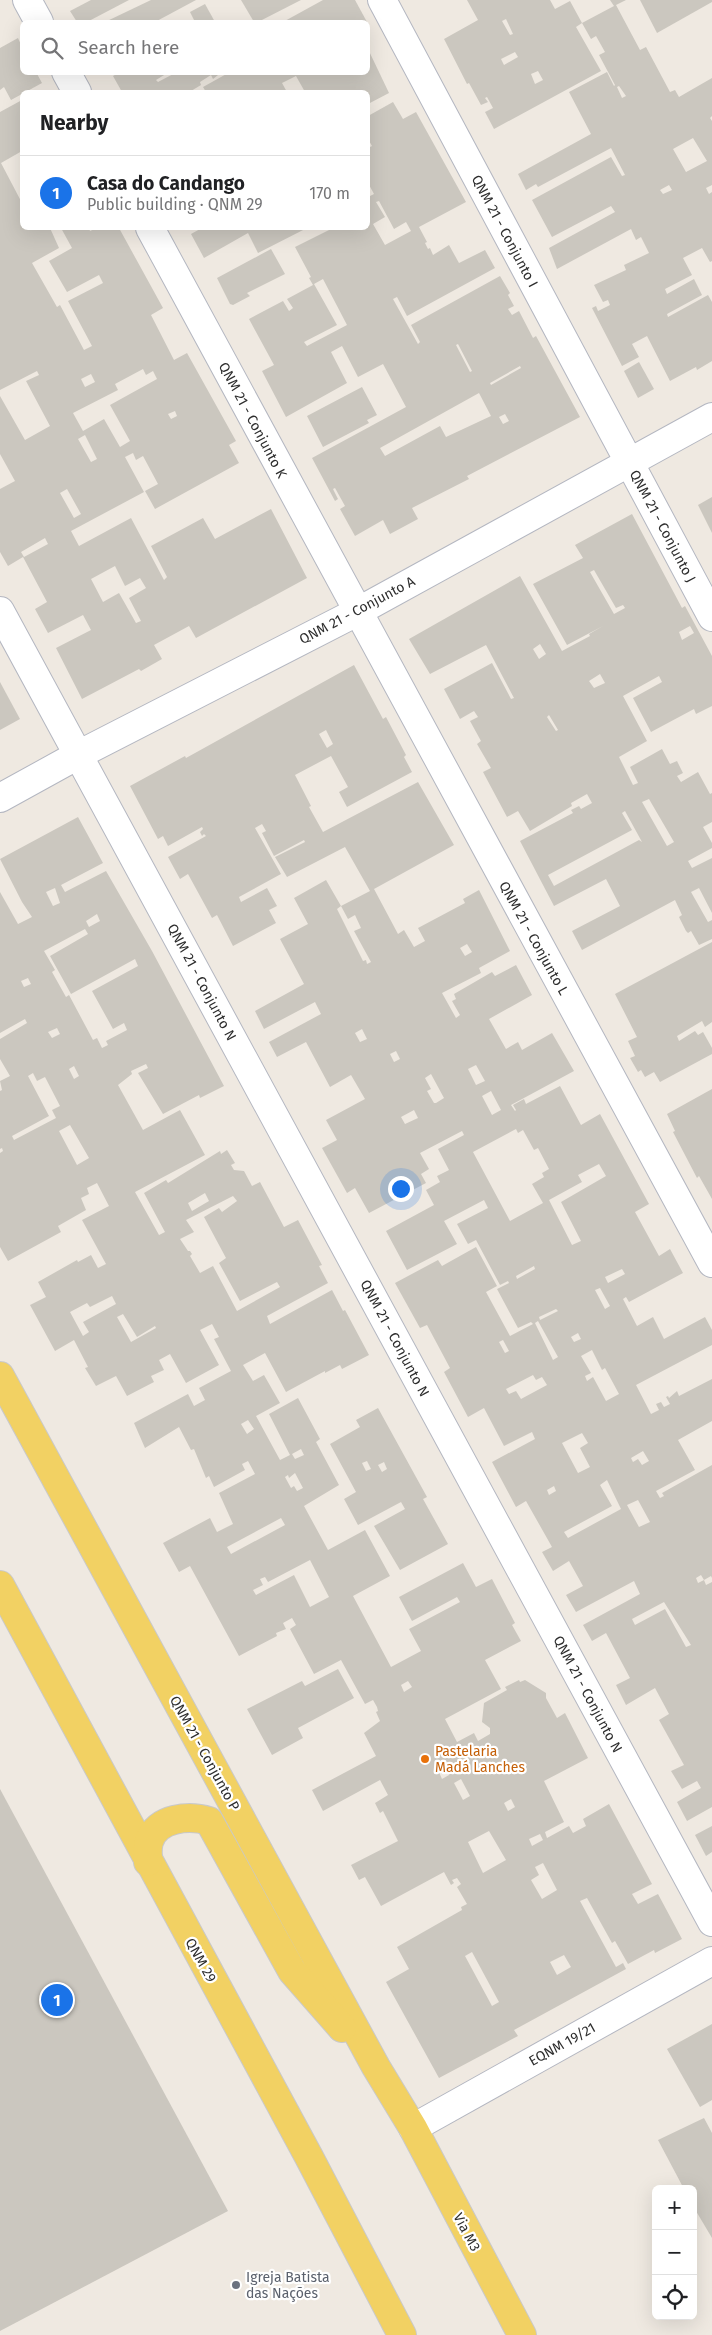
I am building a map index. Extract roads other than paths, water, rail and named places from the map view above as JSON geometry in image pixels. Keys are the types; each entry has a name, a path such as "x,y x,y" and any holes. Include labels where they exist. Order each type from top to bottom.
{"main road":[{"name":"QNM 21 - Conjunto P","path":"0,1376 376,2067 413,2128"},
{"name":"QNM 29","path":"0,1585 308,2156 402,2335"},
{"path":"148,1862 149,1842 160,1827 182,1818 210,1821 292,1971 376,2067"},
{"name":"Via M3","path":"413,2128 522,2335"}],"street":[{"path":"27,0 38,20"},
{"name":"QNM 21 - Conjunto I","path":"382,0 629,462"},
{"path":"68,75 76,90"},
{"name":"QNM 21 - Conjunto K","path":"151,230 357,612"},
{"name":"QNM 21 - Conjunto A","path":"0,798 78,755 357,612 712,417"},
{"name":"QNM 21 - Conjunto J","path":"629,462 712,617"},
{"name":"QNM 21 - Conjunto N","path":"0,611 712,1922"},
{"name":"QNM 21 - Conjunto L","path":"357,612 712,1264"},
{"name":"EQNM 19/21","path":"413,2128 712,1961"}],"place":[{"name":"Pastelaria Madá Lanches","path":"425,1759"},
{"name":"Casa do Candango","path":"57,2000"},
{"name":"Igreja Batista das Nações","path":"236,2285"}]}
